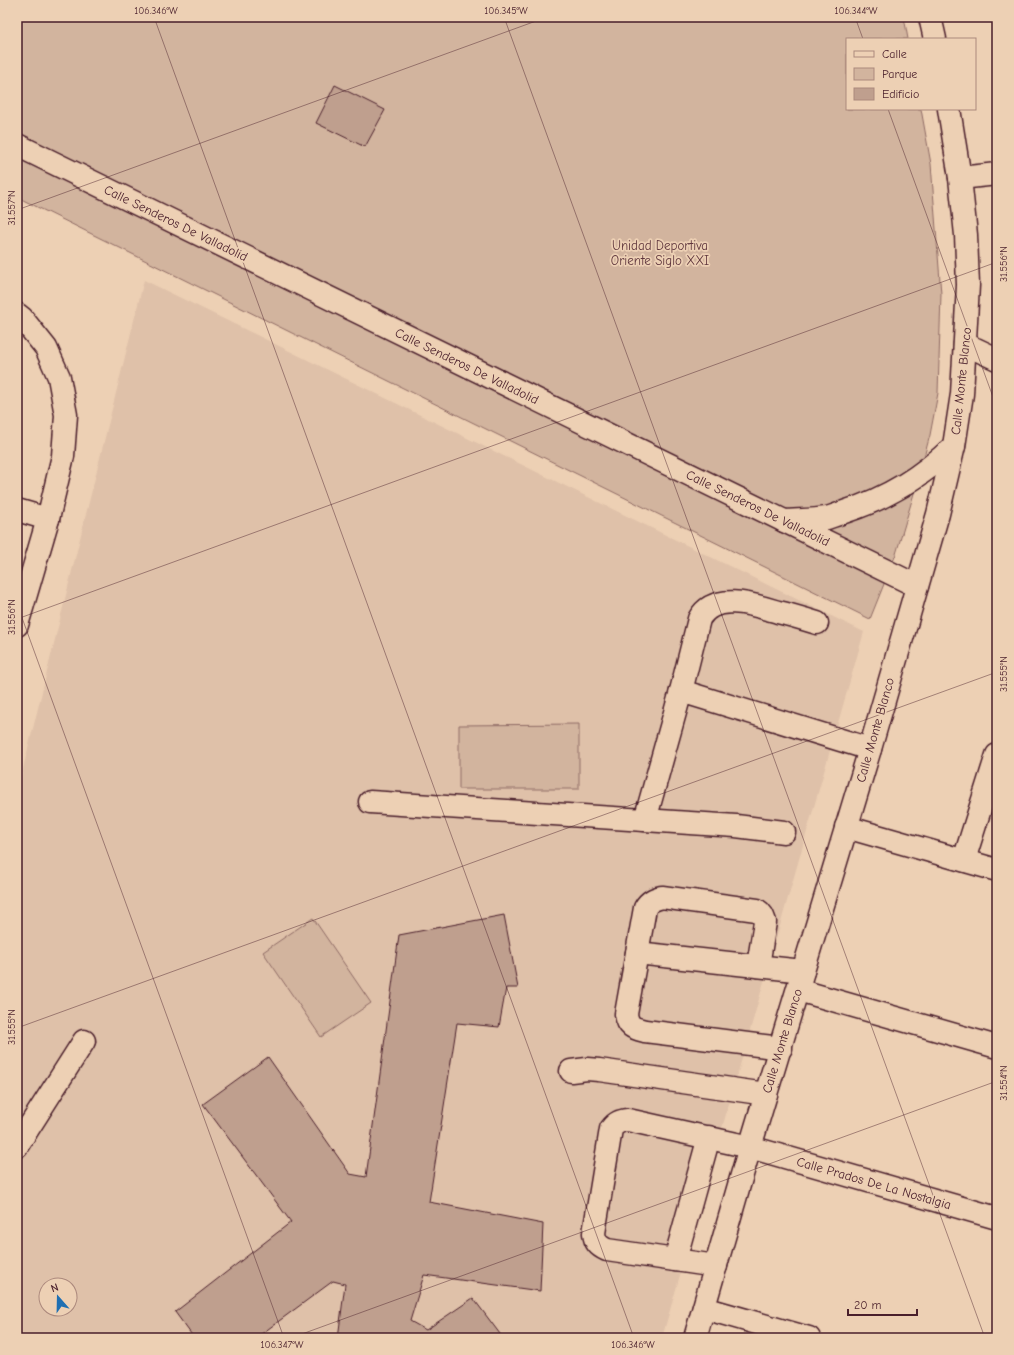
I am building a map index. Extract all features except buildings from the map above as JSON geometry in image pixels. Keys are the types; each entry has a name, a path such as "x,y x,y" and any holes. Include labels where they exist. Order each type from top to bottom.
{"main road":[{"path":"930,17 935,38"},
{"name":"Calle Monte Blanco","path":"695,1338 750,1147 781,1048 938,514 954,446 962,394 968,285 966,234 960,178 949,110"},
{"name":"Calle Senderos De Valladolid","path":"17,145 917,586"},
{"path":"960,178 997,174"},
{"path":"17,314 22,318 46,348 59,377 66,414 64,456 48,519 17,626"},
{"path":"965,344 995,357"},
{"path":"784,521 827,518 857,508 887,495 910,482 934,465 954,446"},
{"path":"17,510 48,519"},
{"path":"645,820 681,691 699,618 703,611 708,607 720,603 738,602 762,607 817,623"},
{"path":"681,691 870,748"},
{"path":"964,860 997,755"},
{"path":"370,802 736,826 784,832"},
{"path":"846,827 997,870"},
{"path":"758,966 764,922 764,916 761,912 757,910 662,897 654,899 645,908 626,1014 627,1022 630,1026 645,1031 781,1048"},
{"path":"637,953 758,966 997,1047"},
{"path":"17,1146 84,1041"},
{"path":"571,1071 587,1069 599,1070 766,1094"},
{"name":"Calle Prados De La Nostalgia","path":"716,1266 607,1250 601,1248 597,1244 594,1232 611,1129 614,1124 620,1121 628,1120 750,1147 997,1218"},
{"path":"675,1260 709,1137"},
{"path":"704,1308 809,1338"}],"shaded area":[{"path":"144,280 864,632 662,1338 17,1338 17,793"}],"green space":[{"name":"Unidad Deportiva Oriente Siglo XXI","path":"17,17 904,17 908,38 846,38 846,110 921,110 931,164 941,294 938,393 930,435 896,554 870,619 17,197"},
{"path":"579,724 579,789 459,789 459,725"},
{"path":"313,918 371,1003 321,1037 263,952"}]}
